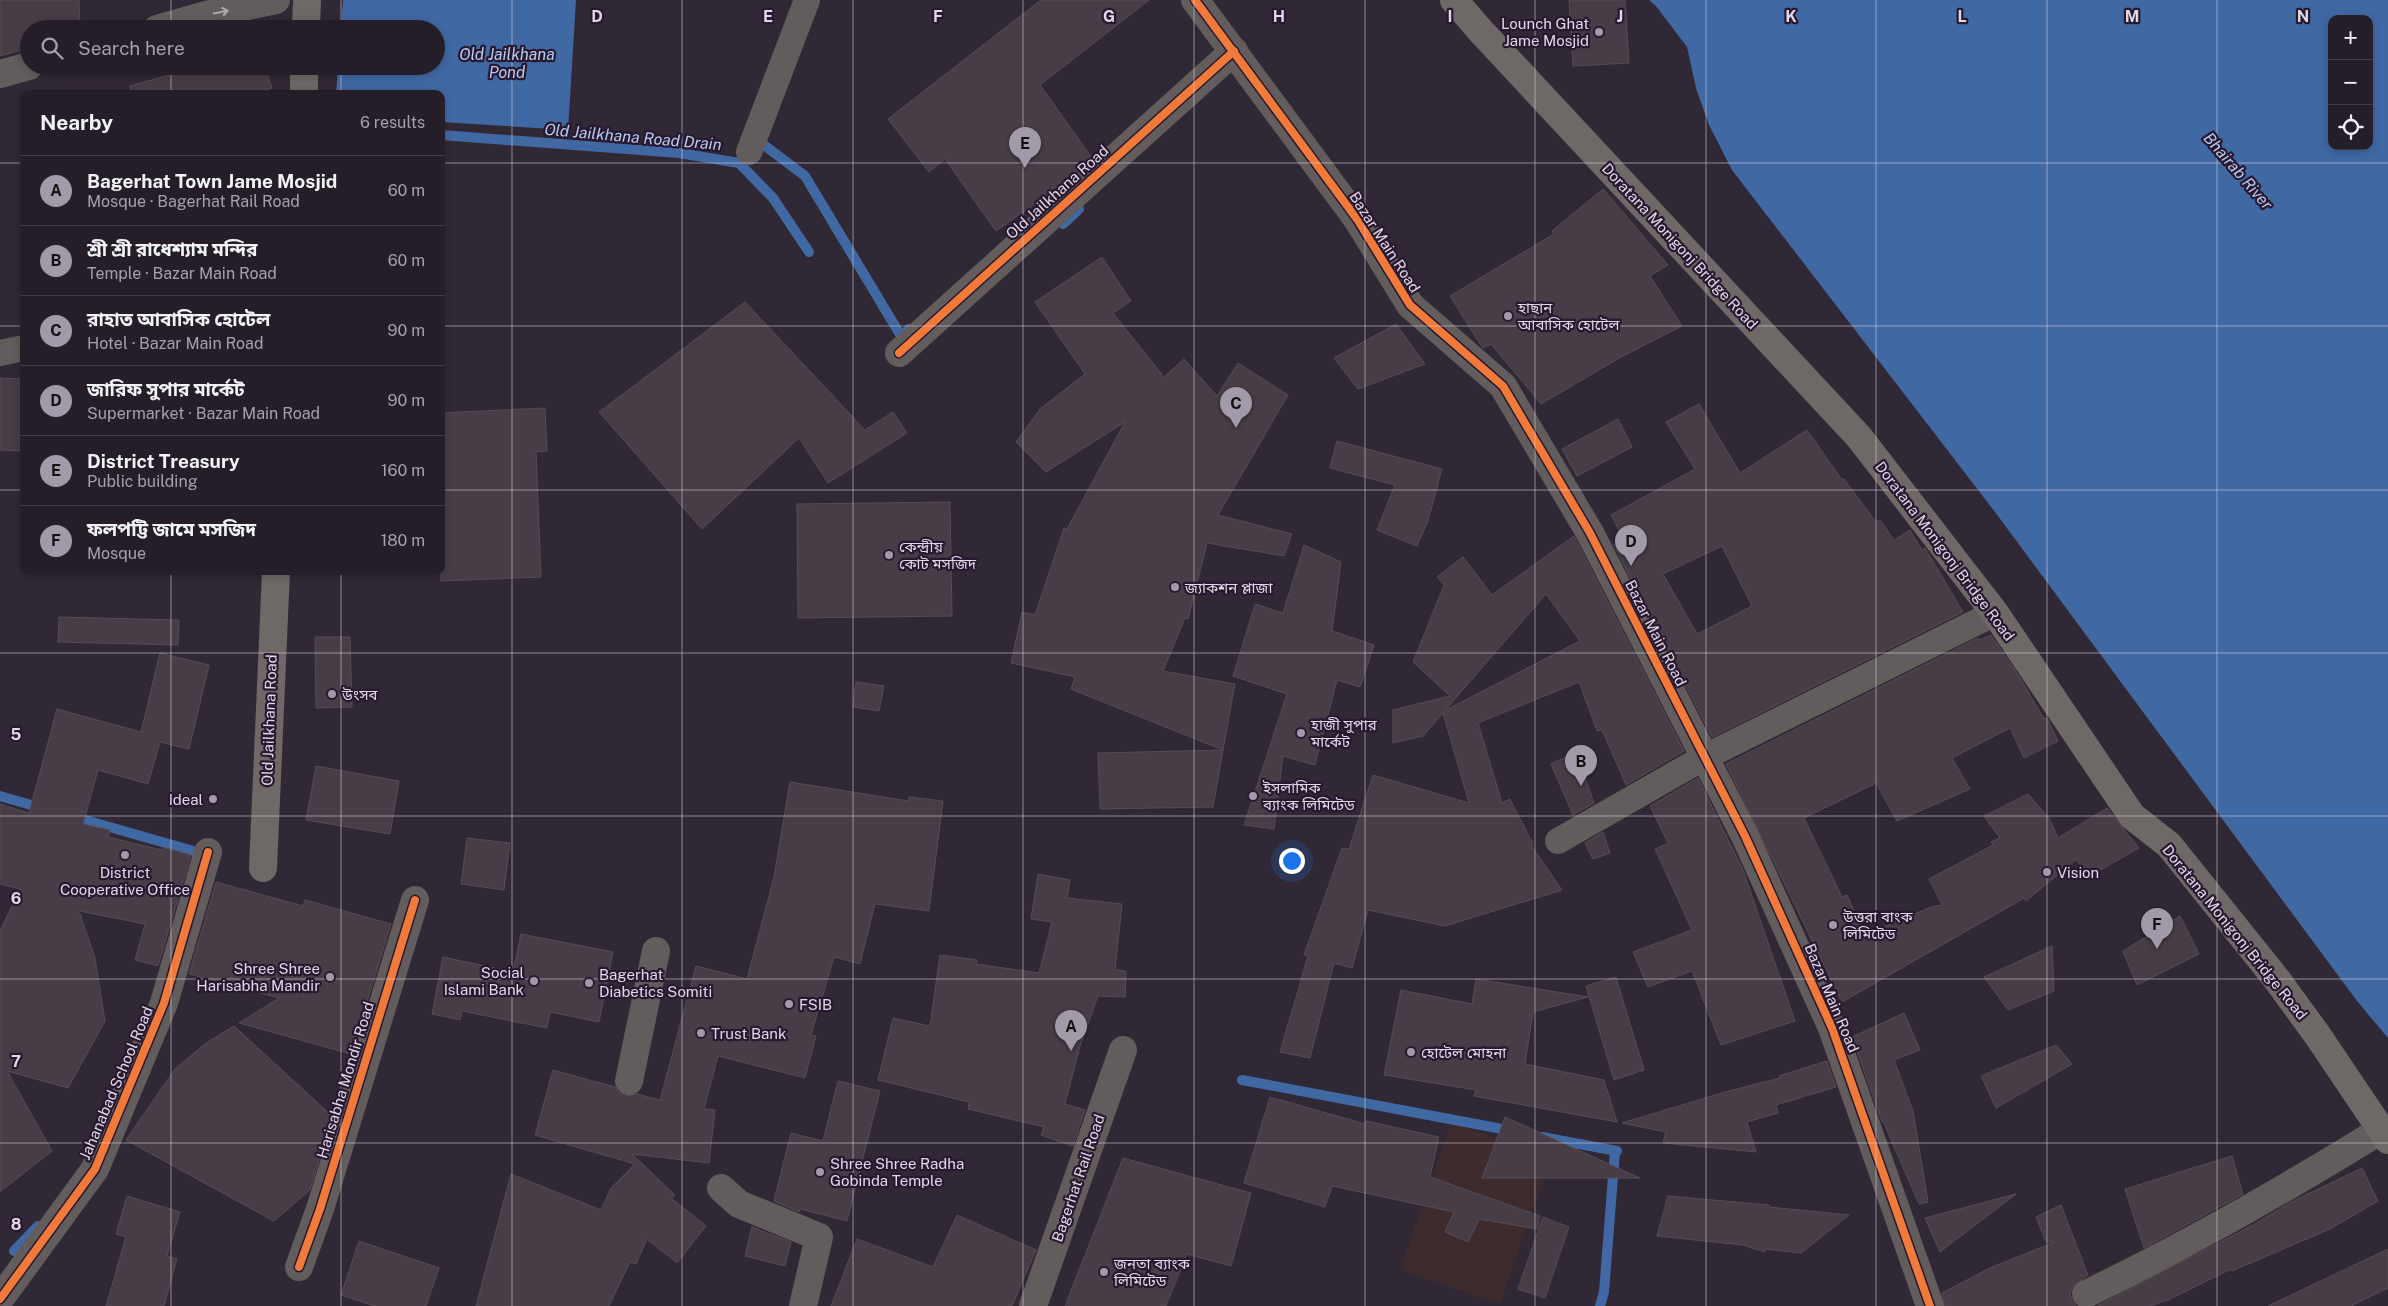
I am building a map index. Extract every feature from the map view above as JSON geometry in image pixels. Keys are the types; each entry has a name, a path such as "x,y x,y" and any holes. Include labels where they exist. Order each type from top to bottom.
{"main road":[{"path":"306,20 307,0"},
{"name":"Doratana Monigonj Bridge Road","path":"1454,0 1485,36 1859,437 1995,613 2132,816 2169,845 2272,974 2318,1036 2384,1135"},
{"path":"304,75 304,90"},
{"name":"Old Jailkhana Road","path":"263,868 276,575"}],"street":[{"path":"188,20 276,0"},
{"path":"749,152 806,0"},
{"name":"Bazar Main Road","path":"1195,0 1357,219 1410,305 1503,386 1590,533 1703,758 1745,836 1832,1028 1930,1306"},
{"name":"Old Jailkhana Road","path":"899,353 1234,51"},
{"path":"0,74 20,68"},
{"path":"0,353 20,349"},
{"path":"1558,841 1703,758 1995,613"},
{"name":"Jahanabad School Road","path":"0,1300 95,1168 164,1003 208,852"},
{"name":"Harisabha Mondir Road","path":"300,1267 320,1209 415,900"},
{"path":"629,1081 656,951"},
{"name":"Bagerhat Rail Road","path":"1033,1306 1123,1050"},
{"path":"2086,1294 2140,1268 2384,1135"},
{"path":"721,1188 739,1204 819,1237 803,1306"}],"shaded area":[{"path":"1451,1123 1551,1157 1500,1304 1400,1270"}],"water":[{"name":"Old Jailkhana Pond","path":"343,0 576,0 568,130 445,122 445,90 336,90 337,75 445,75 445,20 342,20"},
{"name":"Bhairab River","path":"1649,0 2388,0 2388,1038 2357,1001 1995,512 1732,170 1709,125 1696,88 1687,47 1656,6"}],"building":[{"path":"0,0 79,0 80,20 20,20 20,50 0,56"},
{"path":"1041,0 1149,0 1040,85 1092,158 1066,182 996,231 945,159 929,172 888,119"},
{"name":"Lounch Ghat Jame Mosjid","path":"1569,0 1625,0 1629,63 1573,66"},
{"path":"169,75 267,75 272,88 266,90 130,90 130,86"},
{"path":"1603,189 1668,265 1650,276 1682,326 1621,357 1541,404 1491,344 1482,347 1450,296 1554,234 1552,231"},
{"path":"1102,257 1131,301 1113,313 1164,377 1184,359 1217,396 1238,363 1288,395 1218,515 1292,534 1284,556 1207,543 1188,619 1185,618 1163,671 1235,684 1223,750 1071,689 1075,677 1011,663 1022,612 1035,615 1064,528 1067,529 1125,422 1046,472 1016,442 1040,409 1085,374 1035,302"},
{"path":"745,302 865,430 893,412 907,433 828,483 799,438 702,529 599,412"},
{"path":"1396,324 1425,364 1358,389 1334,358"},
{"path":"0,378 20,379 20,451 0,450"},
{"path":"1699,404 1740,473 1807,430 1842,480 1844,479 1876,522 1880,520 1894,540 1910,530 1922,550 1925,548 1963,612 1712,737 1613,544 1628,547 1611,515 1695,469 1666,422","holes":["1722,546 1752,606 1697,634 1663,574"]},
{"path":"545,408 547,451 536,452 541,577 441,581 441,575 445,575 445,413"},
{"path":"1618,419 1632,447 1577,476 1562,449"},
{"path":"1337,441 1442,469 1428,521 1417,546 1377,530 1395,485 1330,468"},
{"path":"950,502 952,616 798,618 797,504"},
{"path":"1574,536 1684,751 1626,785 1602,730 1597,731 1579,682 1478,723 1502,803 1510,799 1533,844 1531,845 1562,890 1445,926 1368,910 1352,968 1334,963 1310,1058 1280,1052 1308,956 1304,955 1342,848 1349,849 1373,775 1469,803 1443,713 1423,736 1393,743 1393,710 1450,696 1413,662 1444,585 1437,577 1463,557 1492,595","holes":["1546,594 1580,641 1446,710"]},
{"path":"1304,545 1341,562 1332,631 1374,645 1360,687 1337,680 1315,765 1283,756 1274,829 1244,825 1287,694 1233,676 1255,604 1283,613"},
{"path":"59,617 179,620 178,645 58,642"},
{"path":"1991,635 2019,676 2044,719 2047,718 2058,741 2024,758 2010,728 1952,758 1970,789 1897,821 1876,783 1804,818 1842,897 1847,895 1865,935 1931,907 1942,905 1929,879 1993,845 1991,842 2000,838 1984,816 2028,794 2049,818 2058,838 2107,808 2139,848 2086,878 2077,859 2026,901 2024,898 1842,1002 1726,764 1978,638 1979,640"},
{"path":"315,637 350,637 352,707 316,708"},
{"path":"160,653 209,665 189,749 160,742 148,784 98,770 83,824 110,830 108,837 162,850 163,847 191,855 158,966 135,960 145,924 79,911 95,958 105,1021 68,1088 7,1071 52,1151 0,1192 0,931 20,889 0,884 0,804 29,813 57,709 141,732"},
{"path":"856,682 884,686 879,711 853,707"},
{"path":"1223,750 1213,807 1100,809 1098,753"},
{"path":"1576,752 1594,803 1573,815 1551,764"},
{"path":"316,766 399,781 390,834 306,820"},
{"path":"1698,778 1743,870 1795,1021 1721,1045 1692,971 1648,987 1633,952 1692,930 1655,849 1668,843 1650,806"},
{"path":"790,782 908,801 909,797 943,801 929,911 875,904 860,964 834,957 811,1035 816,1036 805,1078 718,1056 704,1109 715,1110 709,1163 632,1154 675,1195 671,1198 706,1226 677,1263 647,1239 636,1264 630,1262 609,1306 476,1306 511,1174 601,1210 611,1188 635,1164 535,1135 553,1070 615,1087 619,1093 625,1096 637,1094 660,1100 696,966 747,979 774,877"},
{"path":"1603,832 1610,853 1593,859 1585,843"},
{"path":"467,838 510,843 504,890 461,884"},
{"path":"1038,874 1070,880 1067,898 1122,904 1115,970 1126,971 1125,997 1098,996 1080,1046 1065,1104 1085,1110 1073,1146 1041,1135 1044,1127 968,1109 969,1102 878,1080 893,1018 930,1026 940,955 977,960 976,964 1039,973 1052,922 1031,919"},
{"path":"216,882 303,906 305,900 391,924 351,1054 239,1023 279,998 189,974"},
{"path":"2180,916 2199,954 2137,985 2123,951"},
{"path":"521,934 613,952 599,1022 550,1012 547,1028 462,1011 460,1020 432,1014 443,957 513,972"},
{"path":"2052,946 2054,991 2008,1010 1984,977"},
{"path":"1616,977 1644,1070 1614,1080 1586,986"},
{"path":"1476,979 1588,997 1533,1012 1525,1064 1604,1080 1617,1122 1474,1096 1476,1090 1384,1075 1401,990 1472,1004"},
{"path":"1904,1013 1920,1050 1894,1060 1913,1111 1928,1202 1919,1204 1882,1122 1852,1037"},
{"path":"234,1026 332,1116 310,1190 274,1221 126,1140 175,1069 206,1043"},
{"path":"2056,1045 2072,1064 1996,1108 1981,1076"},
{"path":"1827,1061 1836,1087 1776,1105 1778,1113 1747,1122 1756,1152 1663,1143 1666,1132 1622,1123 1725,1092 1780,1078 1779,1076"},
{"name":"Shree Shree Radha Gobinda Temple","path":"838,1081 880,1091 847,1221 800,1209 799,1212 774,1201 791,1133 823,1141"},
{"path":"1270,1097 1365,1124 1366,1121 1439,1137 1430,1177 1540,1216 1537,1229 1479,1219 1468,1242 1445,1232 1454,1212 1332,1186 1325,1207 1244,1183"},
{"path":"1505,1117 1640,1178 1482,1178"},
{"path":"2232,1156 2243,1194 2144,1248 2125,1189"},
{"path":"1123,1158 1251,1193 1231,1266 1187,1254 1166,1306 1065,1306"},
{"path":"2362,1168 2378,1201 2330,1229 2232,1271 2231,1269 2168,1300 2150,1306 2097,1306 2253,1225 2291,1202"},
{"path":"2016,1194 1940,1252 1925,1218"},
{"path":"127,1196 180,1212 167,1256 177,1259 164,1306 106,1306 126,1237 116,1234"},
{"path":"1668,1196 1769,1205 1769,1207 1849,1215 1801,1253 1765,1249 1765,1252 1743,1245 1657,1236"},
{"path":"2061,1205 2088,1275 2073,1286 2070,1293 2076,1306 1945,1306 1942,1293 1992,1267 2055,1242 2046,1242 2036,1217"},
{"path":"957,1215 1036,1250 1012,1306 831,1306 857,1239 933,1267"},
{"path":"1543,1217 1569,1227 1545,1298 1518,1289"},
{"path":"752,1227 791,1242 785,1266 745,1256"},
{"path":"359,1241 439,1268 426,1306 375,1306 341,1295"},
{"path":"2388,1249 2388,1288 2351,1306 2268,1306"}],"waterway":[{"name":"Old Jailkhana Road Drain","path":"445,135 679,153 739,163 773,198 809,252"},
{"name":"Old Jailkhana Road Drain","path":"756,139 805,176 901,336 909,329"},
{"name":"Old Jailkhana Road Drain","path":"1063,224 1079,209"},
{"path":"0,796 42,808"},
{"path":"71,816 204,854 204,856"},
{"path":"1242,1080 1513,1131"},
{"path":"1542,1137 1617,1151"},
{"path":"1600,1306 1604,1292 1615,1151"},
{"path":"14,1251 38,1226"}],"cycle path":[{"path":"1195,0 1357,219 1410,305 1503,386 1590,533 1745,836 1832,1028 1930,1306"},
{"path":"899,353 1234,51"},
{"path":"0,1299 95,1169 164,1003 208,852"},
{"path":"299,1267 320,1209 415,900"}],"place":[{"name":"Lounch Ghat Jame Mosjid","path":"1599,32"},
{"name":"District Treasury","path":"1025,168"},
{"name":"হাছান আবাসিক হোটেল","path":"1508,316"},
{"name":"রাহাত আবাসিক হোটেল","path":"1236,428"},
{"name":"কেন্দ্রীয় কোট মসজিদ","path":"889,555"},
{"name":"জারিফ সুপার মার্কেট","path":"1631,566"},
{"name":"জ্যাকশন প্লাজা","path":"1175,587"},
{"name":"উংসব","path":"332,694"},
{"name":"হাজী সুপার মার্কেট","path":"1301,733"},
{"name":"শ্রী শ্রী রাধেশ্যাম মন্দির","path":"1581,786"},
{"name":"ইসলামিক ব্যাংক লিমিটেড","path":"1253,796"},
{"name":"Ideal","path":"213,799"},
{"name":"District Cooperative Office","path":"125,855"},
{"name":"Vision","path":"2047,872"},
{"name":"উত্তরা বাংক লিমিটেড","path":"1833,925"},
{"name":"ফলপট্টি জামে মসজিদ","path":"2157,949"},
{"name":"Shree Shree Harisabha Mandir","path":"330,977"},
{"name":"Social Islami Bank","path":"534,981"},
{"name":"Bagerhat Diabetics Somiti","path":"589,983"},
{"name":"FSIB","path":"789,1004"},
{"name":"Trust Bank","path":"701,1033"},
{"name":"Bagerhat Town Jame Mosjid","path":"1071,1051"},
{"name":"হোটেল মোহনা","path":"1411,1052"},
{"name":"Shree Shree Radha Gobinda Temple","path":"820,1172"},
{"name":"জনতা ব্যাংক লিমিটেড","path":"1104,1272"}]}
